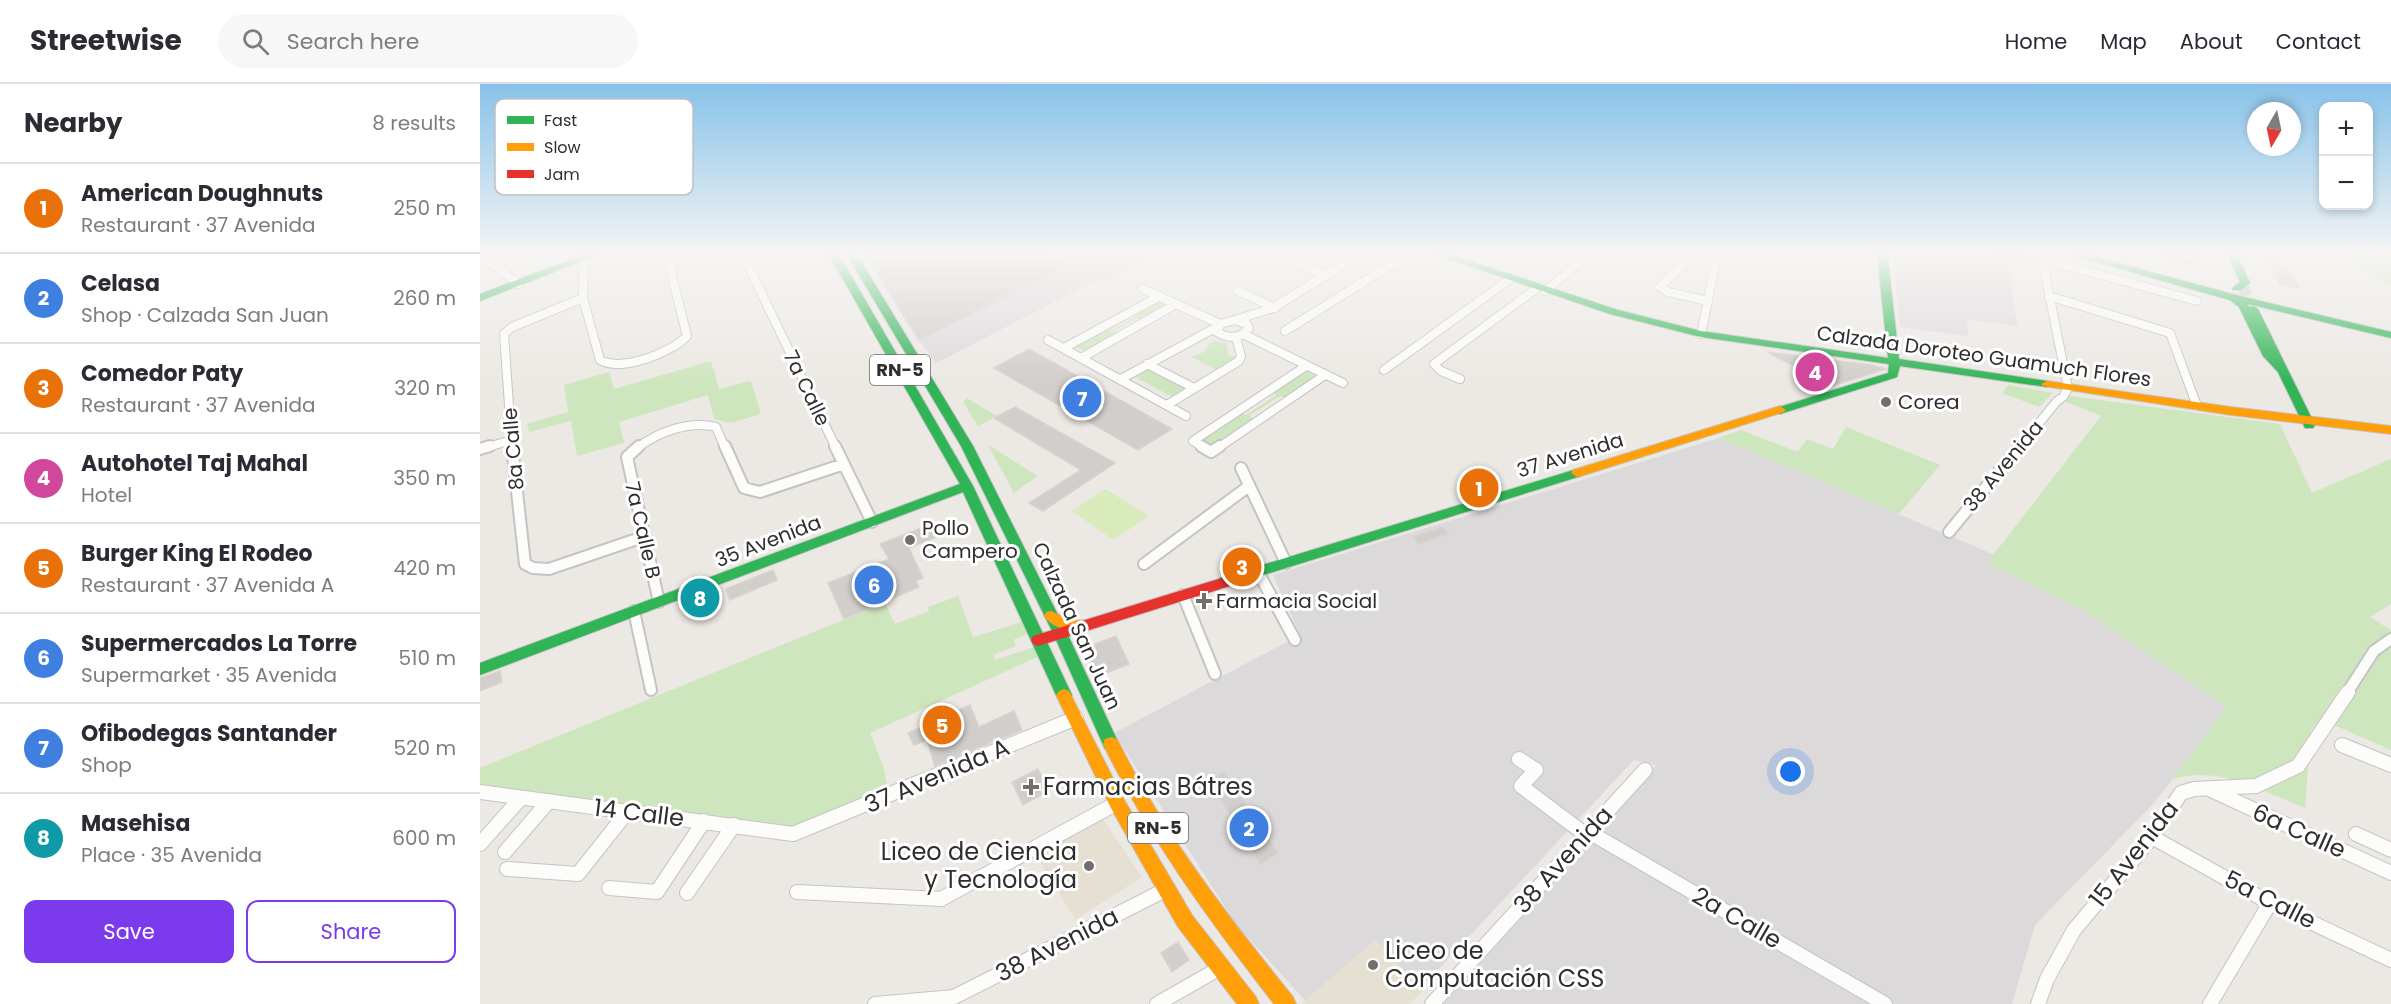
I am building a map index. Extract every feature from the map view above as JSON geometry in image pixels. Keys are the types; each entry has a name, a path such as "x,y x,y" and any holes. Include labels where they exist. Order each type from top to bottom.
{"main road":[{"name":"Calzada San Juan","path":"858,296 965,481 1038,640 1117,803 1185,921 1249,1004"},
{"name":"Calzada San Juan","path":"877,296 956,425 1000,510 1129,783 1192,884 1286,1004"},
{"name":"Calzada Doroteo Guamuch Flores","path":"1563,296 1625,316 1701,334 2062,389 2286,418 2391,437"},
{"path":"1887,296 1894,363"},
{"path":"2240,296 2268,356 2283,372"},
{"path":"2255,296 2391,335"},
{"path":"2261,296 2391,324"},
{"path":"2253,309 2307,422"},
{"name":"37 Avenida","path":"1038,640 1893,375 1894,363"},
{"name":"Calzada Doroteo Guamuch Flores","path":"2307,422 2391,430"},
{"name":"35 Avenida","path":"480,661 658,598 965,481"},
{"name":"35 Avenida","path":"480,669 634,611 658,598"},
{"path":"1051,616 1069,625 1087,625"}],"street":[{"path":"583,297 600,360 609,364 675,348 684,342 687,336 677,296"},
{"name":"7a Calle","path":"763,296 870,518"},
{"path":"1064,348 1160,296 1219,326"},
{"path":"1249,296 1275,308"},
{"path":"1121,380 1219,326 1257,316 1275,308 1292,296"},
{"path":"1285,331 1341,296"},
{"path":"1384,370 1487,296"},
{"path":"1460,379 1441,371 1434,364 1531,296"},
{"path":"1685,296 1708,301"},
{"path":"1701,334 1709,296"},
{"path":"2062,389 2049,296 2170,333 2197,406"},
{"path":"2180,296 2197,301"},
{"name":"8a Calle","path":"583,297 512,327 504,334 525,564 533,568 549,569 643,537"},
{"path":"1081,358 1176,304"},
{"path":"1243,332 1257,316"},
{"path":"1167,405 1239,361 1244,322 1235,320"},
{"path":"1219,326 1219,334 1243,332 1343,383"},
{"path":"1048,340 1186,416"},
{"path":"1147,364 1194,388"},
{"path":"1306,366 1192,441 1212,452 1325,375"},
{"name":"38 Avenida","path":"1949,532 2062,389"},
{"name":"7a Calle B","path":"658,598 627,457 641,442 695,424 709,423 716,427 744,488 760,492 844,464"},
{"path":"480,449 512,440"},
{"path":"1241,468 1286,563"},
{"path":"1144,564 1251,489"},
{"path":"1258,572 1295,640"},
{"path":"1183,595 1215,674"},
{"path":"634,611 651,690"},
{"name":"15 Avenida","path":"2038,1004 2047,979 2074,930 2152,837 2181,794 2187,790 2256,786 2298,766 2319,738 2374,651 2391,639"},
{"name":"37 Avenida A","path":"798,834 1076,718"},
{"path":"2342,745 2391,765"},
{"name":"2a Calle","path":"1519,759 1536,770 1521,786 1587,834 1884,1004"},
{"name":"38 Avenida","path":"1432,1004 1645,770"},
{"name":"6a Calle","path":"2207,788 2391,873"},
{"name":"14 Calle","path":"480,792 798,834"},
{"path":"480,844 521,798"},
{"path":"505,852 549,801"},
{"path":"797,892 941,899 1117,803"},
{"path":"507,869 578,874 628,811"},
{"path":"609,888 657,892 704,821"},
{"path":"687,893 734,825"},
{"name":"6a Calle","path":"2356,834 2391,850"},
{"name":"5a Calle","path":"2152,837 2270,903 2391,960"},
{"name":"38 Avenida","path":"875,1004 954,997 1167,890"},
{"path":"2210,1004 2270,903"},
{"path":"1157,1004 1220,968"}],"shaded area":[{"path":"892,296 1066,296 936,363"},
{"path":"1897,296 2013,296 2017,326 1967,319 1968,336 1900,327"},
{"path":"1719,438 1995,555 1987,563 2083,610 2228,707 2154,803 2035,925 2012,1004 1443,1004 1656,765 1634,760 1406,1004 1308,1004 1236,924 1114,733 1300,635 1273,575"},
{"name":"Liceo de Ciencia y Tecnología","path":"1101,816 1142,877 1075,920 1036,855"},
{"name":"Liceo de Computación CSS","path":"1376,939 1423,991 1409,1004 1305,1004 1303,1002"}],"green space":[{"path":"1162,299 1171,303 1141,320 1137,318 1114,331 1117,333 1084,351 1075,346 1108,328 1113,330 1135,317 1132,315"},
{"path":"1214,341 1226,343 1229,356 1236,358 1217,370 1191,357 1206,351 1204,349 1210,346 1208,344"},
{"path":"711,361 719,389 751,381 761,414 731,423 714,419 708,395 619,422 624,443 577,456 571,421 529,432 527,424 568,412 564,385 609,372 614,389"},
{"path":"1146,367 1187,388 1172,397 1132,375"},
{"path":"1307,369 1319,375 1285,398 1280,396 1249,416 1254,419 1211,447 1200,441 1241,413 1246,415 1276,395 1273,393"},
{"path":"2008,385 2053,393 2039,407 2002,393"},
{"path":"2070,396 2280,424 2312,493 2391,459 2391,604 2370,617 2391,630 2391,750 2334,725 2318,723 2311,730 2305,808 2240,782 2223,778 2207,775 2172,779 2227,707 2083,610 1987,563 2101,416 2064,401"},
{"path":"967,398 997,416 978,426 963,402"},
{"path":"1846,427 1940,465 1899,514 1719,438 1741,430 1798,452 1807,439 1833,449"},
{"path":"988,445 1038,476 1014,493"},
{"path":"1105,489 1149,516 1113,540 1072,511"},
{"path":"958,596 973,637 1022,622 1027,634 1013,640 1016,646 993,655 995,660 1034,647 1037,657 870,733 884,768 888,791 798,827 480,787 480,768 885,603 895,624 929,611 928,607"}],"building":[{"path":"891,296 1008,296 919,340"},
{"path":"1029,349 1172,429 1138,450 994,368"},
{"path":"1767,352 1872,365 1886,369 1832,386"},
{"path":"1015,407 1115,463 1043,511 1029,503 1081,470 994,418"},
{"path":"932,524 940,536 909,548 923,578 916,581 919,587 844,619 828,583 889,559 880,544"},
{"path":"1443,527 1448,534 1418,544 1413,537"},
{"path":"773,570 777,580 730,600 726,589"},
{"path":"1116,636 1129,664 1096,677 1085,648"},
{"path":"500,671 502,682 480,691 480,678"},
{"path":"970,705 979,727 1014,711 1022,730 935,766 927,740 914,745 908,733"},
{"name":"Farmacias Bátres","path":"1038,769 1049,791 1023,805 1012,782"},
{"path":"1224,772 1278,853 1260,864 1209,780"},
{"path":"1178,942 1189,960 1172,972 1161,953"}],"tunnel":[{"path":"2247,296 2253,309"}],"traffic: fast":[{"path":"480,298 485,296"},
{"path":"858,296 967,486 1064,695"},
{"path":"877,296 967,446 1060,633 1111,744"},
{"path":"1566,296 1614,312 1701,334 2047,384"},
{"path":"1780,410 1893,375 1895,370 1887,296"},
{"path":"2226,296 2391,335"},
{"path":"2234,298 2243,305 2268,356 2283,371"},
{"path":"2253,309 2309,425"},
{"path":"1225,582 1577,473"},
{"path":"480,669 967,486"}],"traffic: slow":[{"path":"2047,384 2231,411 2391,430"},
{"path":"1577,473 1780,410"},
{"path":"1051,616 1069,625 1087,625"},
{"path":"1064,695 1117,803 1185,921 1249,1004"},
{"path":"1111,744 1148,814 1169,847 1213,911 1286,1004"}],"traffic: jam":[{"path":"1038,640 1225,582"}],"place":[{"name":"Autohotel Taj Mahal","path":"1815,372"},
{"name":"Ofibodegas Santander","path":"1082,398"},
{"name":"Corea","path":"1886,402"},
{"name":"American Doughnuts","path":"1479,488"},
{"name":"Pollo Campero","path":"910,540"},
{"name":"Comedor Paty","path":"1242,567"},
{"name":"Supermercados La Torre","path":"874,585"},
{"name":"Masehisa","path":"700,598"},
{"name":"Farmacia Social","path":"1204,601"},
{"name":"Burger King El Rodeo","path":"942,725"},
{"name":"Farmacias Bátres","path":"1031,787"},
{"name":"Celasa","path":"1249,828"},
{"name":"Liceo de Ciencia y Tecnología","path":"1089,866"},
{"name":"Liceo de Computación CSS","path":"1373,965"}]}
